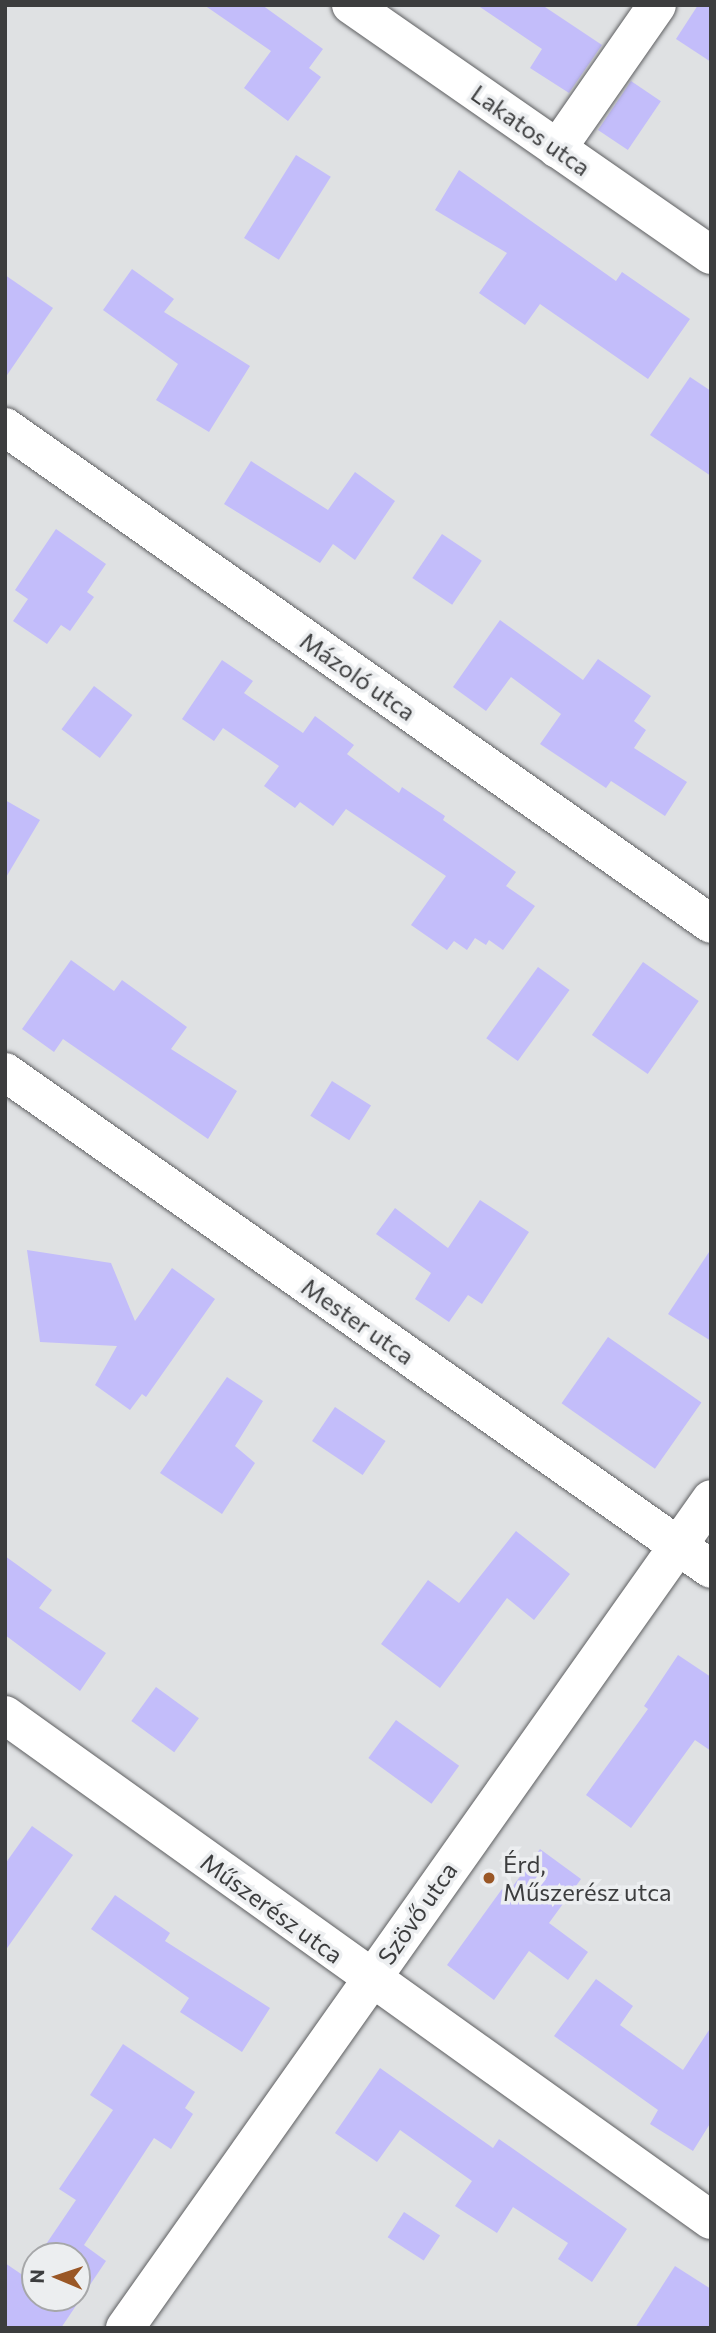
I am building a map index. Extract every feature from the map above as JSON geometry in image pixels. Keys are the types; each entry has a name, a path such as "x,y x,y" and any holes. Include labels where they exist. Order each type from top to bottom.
{"street":[{"name":"Lakatos utca","path":"351,5 711,255"},
{"path":"557,149 657,5"},
{"name":"Mázoló utca","path":"5,427 711,924"},
{"name":"Mester utca","path":"5,1072 711,1569"},
{"name":"Szövő utca","path":"125,2328 711,1499"},
{"name":"Műszerész utca","path":"5,1715 370,1979 711,2220"}],"building":[{"path":"204,5 262,5 323,49 309,68 321,77 288,121 244,88 271,51"},
{"path":"477,5 542,5 602,45 569,93 530,68 542,49"},
{"path":"698,5 711,5 711,62 676,39"},
{"path":"631,81 661,101 628,150 598,130"},
{"path":"296,155 331,177 279,260 244,238"},
{"path":"459,170 616,281 622,272 690,319 648,379 540,304 525,325 479,293 507,253 435,210"},
{"path":"132,269 174,299 164,312 250,366 209,432 156,400 178,364 103,310"},
{"path":"5,275 53,308 5,378"},
{"path":"690,377 711,391 711,476 650,435"},
{"path":"251,461 328,510 355,472 395,501 355,560 333,544 320,563 224,504"},
{"path":"56,529 106,564 87,592 94,597 70,631 61,625 47,644 13,621 28,599 15,590"},
{"path":"442,534 482,561 452,605 412,578"},
{"path":"500,620 583,680 598,659 651,696 634,721 646,730 634,748 687,782 665,816 611,781 606,788 540,744 561,714 511,677 486,711 453,687"},
{"path":"222,660 253,681 244,693 303,733 315,716 354,745 347,754 399,793 402,787 445,816 443,820 516,872 506,886 535,906 503,950 489,940 486,945 475,938 467,950 454,941 447,950 411,925 446,876 346,809 333,826 300,802 295,808 264,786 279,766 223,728 214,741 182,719"},
{"path":"94,686 132,715 100,758 62,729"},
{"path":"5,800 40,820 5,879"},
{"path":"71,960 114,991 122,980 187,1027 171,1049 237,1091 208,1139 63,1039 54,1052 22,1029"},
{"path":"643,962 699,1001 648,1074 592,1035"},
{"path":"538,967 570,990 518,1061 486,1038"},
{"path":"332,1081 371,1105 349,1140 310,1116"},
{"path":"480,1200 529,1232 482,1304 468,1295 449,1322 415,1299 431,1273 376,1234 395,1208 448,1248"},
{"path":"711,1249 711,1341 668,1314"},
{"path":"27,1250 111,1263 135,1321 172,1268 215,1299 146,1397 142,1394 130,1410 95,1385 117,1346 40,1342"},
{"path":"608,1337 701,1402 655,1469 562,1403"},
{"path":"227,1377 263,1401 235,1446 255,1463 222,1514 160,1473"},
{"path":"335,1407 386,1441 363,1475 312,1441"},
{"path":"516,1531 570,1574 534,1620 507,1598 440,1688 381,1644 428,1580 459,1603"},
{"path":"5,1556 52,1590 39,1608 106,1653 80,1691 5,1635"},
{"path":"678,1655 711,1677 711,1751 695,1740 631,1828 586,1795 648,1709 644,1706"},
{"path":"156,1687 199,1718 174,1752 131,1721"},
{"path":"396,1720 459,1766 431,1804 368,1758"},
{"path":"32,1826 73,1855 5,1951 5,1864"},
{"path":"540,1849 581,1879 549,1923 588,1952 568,1980 529,1951 494,2000 447,1965 502,1889 508,1893"},
{"path":"115,1895 170,1933 165,1941 270,2008 242,2052 180,2012 189,1998 91,1929"},
{"path":"596,1979 633,2006 620,2025 683,2070 711,2027 711,2122 693,2151 650,2124 658,2110 554,2036"},
{"path":"123,2044 195,2092 185,2108 193,2114 171,2149 154,2138 86,2242 48,2242 76,2200 59,2189 113,2110 90,2095"},
{"path":"380,2068 493,2148 499,2139 627,2229 592,2282 558,2259 568,2243 513,2207 497,2233 455,2206 472,2181 400,2130 377,2162 335,2133"},
{"path":"404,2212 440,2235 424,2261 388,2237"},
{"path":"91,2250 106,2261 91,2283"},
{"path":"5,2263 21,2274 21,2312 72,2312 61,2328 5,2328"},
{"path":"675,2266 711,2289 711,2328 635,2328"}],"place":[{"name":"Érd, Műszerész utca","path":"489,1878"}]}
